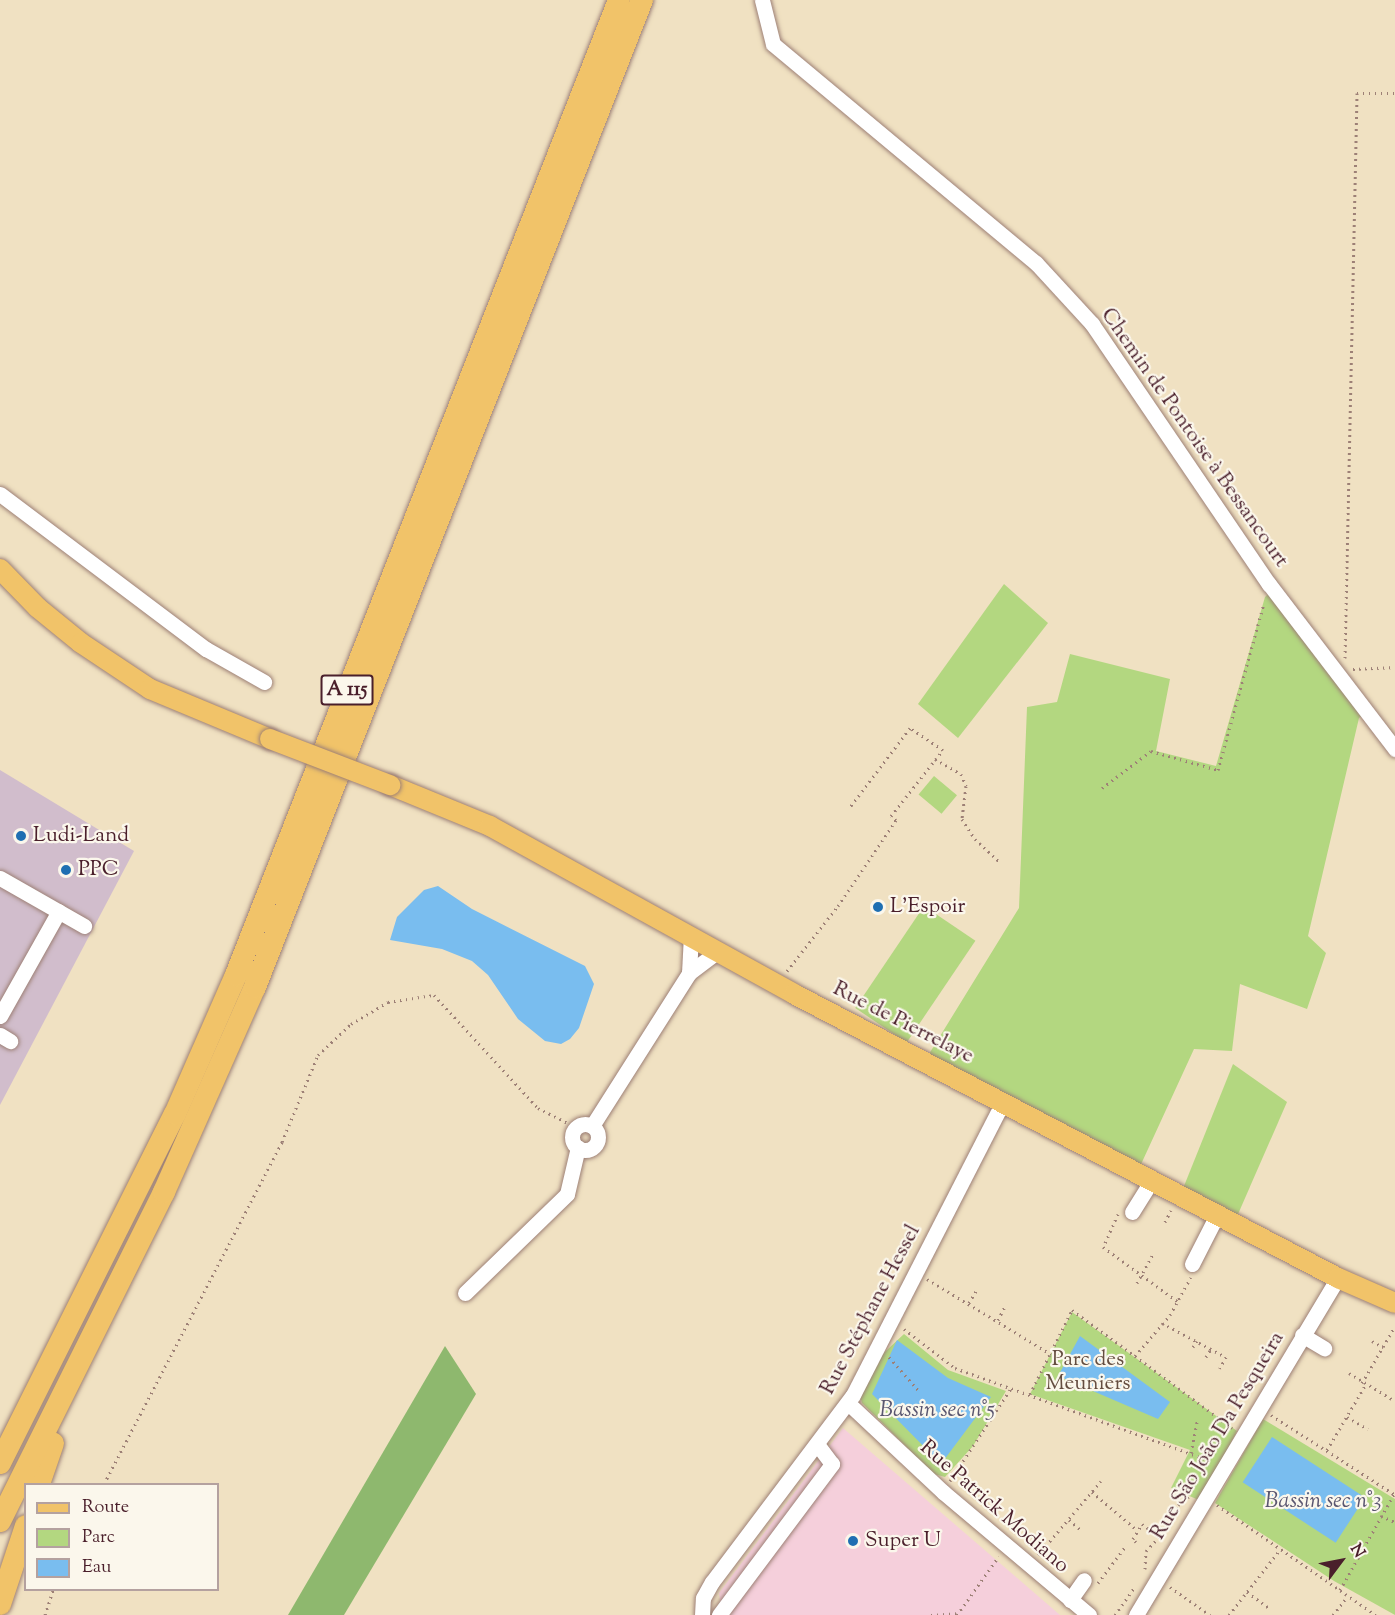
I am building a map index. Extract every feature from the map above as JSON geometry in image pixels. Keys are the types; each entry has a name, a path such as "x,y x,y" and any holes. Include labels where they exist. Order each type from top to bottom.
{"highway":[{"name":"A 115","path":"0,1463 175,1114 236,975 619,0"},
{"name":"A 115","path":"0,1521 56,1413 164,1192 255,987 642,0"},
{"path":"0,1433 35,1379 49,1367"},
{"path":"40,1483 52,1444 56,1413"},
{"path":"0,1604 24,1532"}],"main road":[{"name":"Rue de Pierrelaye","path":"0,570 73,636 150,689 490,826 777,985 1338,1278 1395,1303"}],"street":[{"name":"Chemin de Pontoise à Bessancourt","path":"762,0 772,44 1036,263 1092,324 1269,584 1395,749"},
{"path":"0,494 206,650 264,682"},
{"path":"0,878 84,926"},
{"path":"0,1016 58,911"},
{"path":"689,972 691,936"},
{"path":"465,1293 567,1194 578,1147 572,1133 584,1126 689,972 718,951"},
{"name":"Rue Stéphane Hessel","path":"702,1615 704,1598 712,1582 848,1403 1003,1102"},
{"path":"578,1147 590,1149 598,1140 584,1126"},
{"path":"1127,1208 1151,1180"},
{"path":"1192,1264 1217,1215"},
{"name":"Rue São João Da Pesqueira","path":"1136,1615 1151,1578 1202,1494 1244,1436 1338,1278"},
{"path":"1302,1335 1324,1348"},
{"name":"Rue Patrick Modiano","path":"848,1403 943,1492 1079,1607"},
{"path":"719,1615 832,1464 817,1444"},
{"path":"1079,1607 1084,1580"}],"path":[{"path":"1395,93 1357,93 1345,669 1395,667"},
{"path":"1102,788 1150,752 1218,770 1269,584"},
{"path":"777,985 838,906 896,819 891,816 943,750 910,728 850,807"},
{"path":"935,759 961,774 966,786 962,819 975,839 999,861"},
{"path":"105,1483 282,1142 318,1055 351,1024 388,1002 434,995 538,1108 584,1126"},
{"path":"1127,1208 1104,1247 1177,1301"},
{"path":"1137,1283 1154,1252"},
{"path":"1135,1356 1177,1301 1195,1270 1192,1264"},
{"path":"915,1272 1051,1354"},
{"path":"969,1304 977,1289"},
{"path":"998,1320 1005,1306"},
{"path":"1030,1394 1072,1310 1244,1436"},
{"path":"1162,1323 1226,1357 1220,1368"},
{"path":"897,1325 955,1368 1211,1460 1206,1470"},
{"path":"1327,1451 1395,1326"},
{"path":"1193,1347 1197,1341"},
{"path":"1372,1341 1383,1347"},
{"path":"1206,1357 1211,1349"},
{"path":"887,1355 920,1392"},
{"path":"1349,1373 1395,1401"},
{"path":"943,1492 1012,1387"},
{"path":"1259,1408 1395,1493 1340,1591"},
{"path":"1347,1417 1368,1429"},
{"path":"1191,1453 1197,1422"},
{"path":"931,1615 957,1614 1001,1554 1018,1568 1029,1554 1036,1558 1101,1481"},
{"path":"1092,1492 1137,1530"},
{"path":"1210,1615 1151,1578 1145,1553 1170,1525 1178,1505 1202,1494 1280,1551 1376,1615"},
{"path":"1381,1516 1395,1522"},
{"path":"1069,1520 1082,1531"},
{"path":"1136,1542 1132,1539 1142,1524 1160,1537"},
{"path":"1079,1607 1125,1547"},
{"path":"1229,1615 1280,1551"},
{"path":"1115,1615 1137,1586"},
{"path":"45,1615 53,1591"},
{"path":"1247,1592 1268,1607"},
{"path":"1333,1615 1348,1596"}],"shaded area":[{"path":"0,770 134,851 0,1105"},
{"path":"843,1428 1060,1615 722,1615 719,1593"}],"green space":[{"path":"1004,584 1048,623 958,738 918,704"},
{"path":"1277,586 1370,709 1359,718 1308,936 1326,953 1307,1009 1240,984 1232,1051 1194,1049 1137,1173 929,1054 1019,908 1027,707 1057,702 1070,654 1170,679 1156,751 1216,766 1265,597"},
{"path":"934,776 957,795 942,814 919,794"},
{"path":"924,906 975,941 907,1043 855,1008"},
{"path":"1233,1064 1287,1102 1235,1221 1180,1196"},
{"name":"Parc des Meuniers","path":"1072,1312 1237,1431 1201,1501 1171,1488 1190,1450 1030,1394"},
{"name":"Bassin sec n°5","path":"904,1334 948,1370 1006,1391 973,1446 945,1477 934,1474 862,1403 860,1396 872,1364"},
{"path":"445,1346 476,1394 344,1615 288,1615"},
{"path":"1263,1419 1395,1499 1395,1615 1334,1581 1215,1503"}],"water":[{"path":"438,886 472,909 585,966 594,984 579,1028 570,1039 561,1044 545,1041 518,1019 488,975 472,961 442,949 390,940 397,917 424,890"},
{"path":"1080,1336 1170,1402 1158,1419 1058,1376"},
{"name":"Bassin sec n°5","path":"897,1340 948,1378 991,1397 941,1464 872,1394"},
{"name":"Bassin sec n°3","path":"1272,1437 1365,1497 1336,1543 1243,1482"}],"place":[{"name":"Ludi-Land","path":"21,836"},
{"name":"PPC","path":"66,870"},
{"name":"L'Espoir","path":"878,907"},
{"name":"Super U","path":"853,1541"}]}
